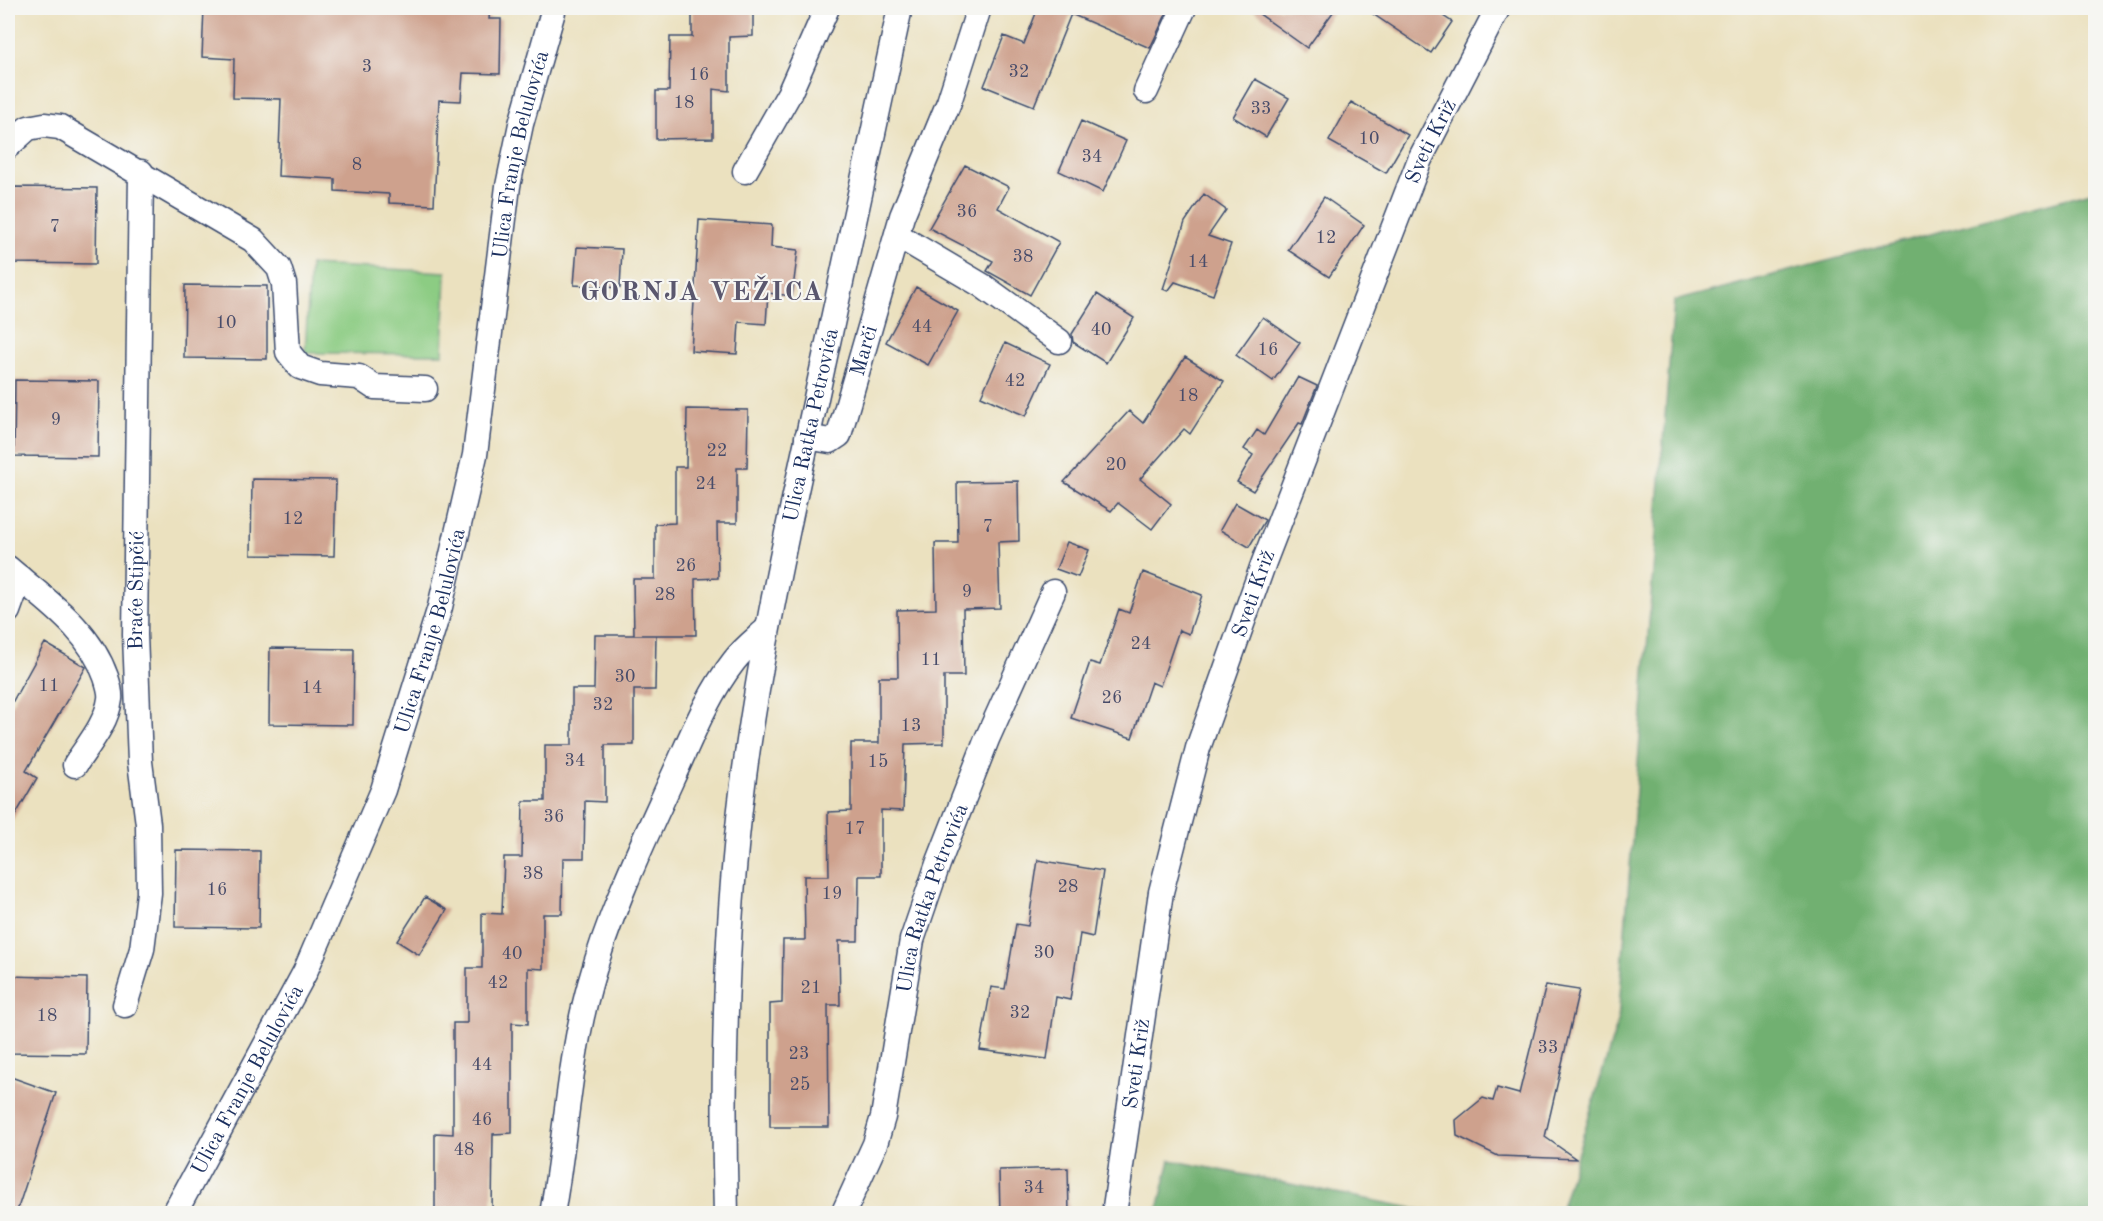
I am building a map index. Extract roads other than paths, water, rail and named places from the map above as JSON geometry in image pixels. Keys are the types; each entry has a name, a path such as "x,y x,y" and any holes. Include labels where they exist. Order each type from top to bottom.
{"street":[{"name":"Ulica Franje Belulovića","path":"174,1214 305,972 383,790 440,607 475,455 508,186 521,124 554,8"},
{"path":"745,171 789,94 827,8"},
{"name":"Ulica Ratka Petrovića","path":"726,1214 725,1077 732,909 742,789 767,629 900,8"},
{"name":"Marči","path":"807,437 830,441 839,435 897,235 949,102 979,8"},
{"path":"1146,91 1184,8"},
{"name":"Sveti Križ","path":"1114,1214 1161,892 1198,748 1264,562 1420,159 1498,8"},
{"path":"8,146 28,128 44,124 60,127 141,172 253,240 269,254 279,268 284,284 288,352 300,367 320,374 359,377 374,387 425,389"},
{"name":"Braće Stipčić","path":"125,1005 142,949 149,893 148,824 140,762 135,635 141,172"},
{"path":"897,235 983,286 1059,341"},
{"name":"Braće Stipčić","path":"8,611 14,573"},
{"name":"Braće Stipčić","path":"14,573 83,633 98,655 107,680 111,697 106,715 75,765"},
{"name":"Ulica Ratka Petrovića","path":"843,1214 875,1144 883,1117 912,939 938,864 987,739 1053,592"},
{"path":"552,1214 564,1144 576,1048 603,942 651,824 713,689 735,658 767,629"}],"district":[{"name":"GORNJA VEŽICA","path":"702,291"}]}
